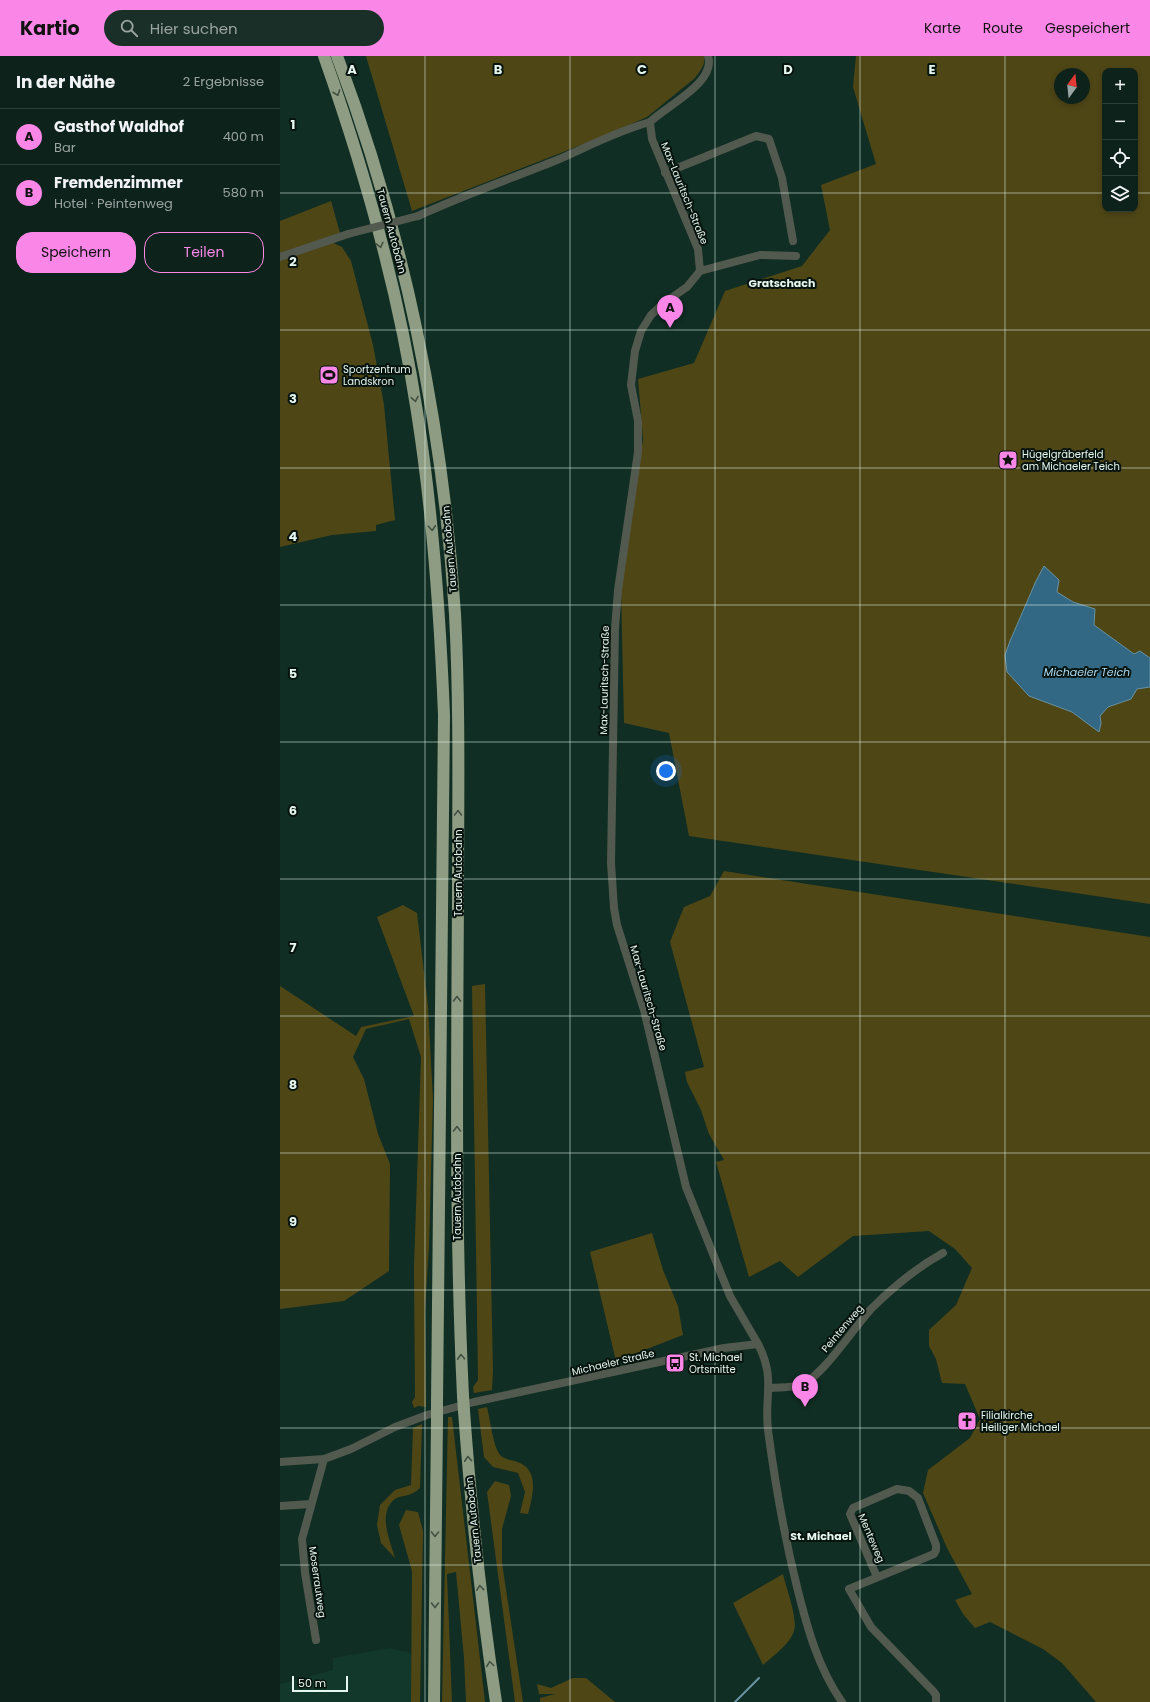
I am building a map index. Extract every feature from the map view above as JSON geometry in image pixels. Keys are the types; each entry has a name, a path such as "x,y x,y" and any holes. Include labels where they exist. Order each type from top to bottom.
{"highway":[{"name":"Tauern Autobahn","path":"324,56 369,197 398,315 417,411 430,508 440,612 444,716 434,1702"},
{"name":"Tauern Autobahn","path":"337,56 351,93 384,198 410,302 429,400 444,499 455,612 459,724 457,1213 464,1411 479,1572 496,1702"}],"street":[{"path":"280,257 348,234 418,216 461,196 505,181 623,131 650,122 705,78 710,63 708,56"},
{"name":"Max-Lauritsch-Straße","path":"650,122 652,139 698,249 700,270 687,288 664,303 651,316 641,331 635,351 632,385 638,421 638,452 618,590 615,629 611,863 614,908 617,925 644,1010 684,1181 730,1296 758,1344"},
{"path":"665,173 756,136 769,139 782,178 793,241"},
{"path":"700,270 760,255 796,256"},
{"name":"Peintenweg","path":"770,1388 801,1385 810,1379 838,1351 872,1308 915,1269 944,1254"},
{"path":"758,1344 766,1359 770,1388 768,1423 784,1538 807,1625 818,1659 842,1702"},
{"name":"Michaeler Straße","path":"280,1462 324,1459 351,1449 395,1427 427,1415 474,1402 717,1349 758,1344"},
{"name":"Moserrautweg","path":"316,1640 305,1573 302,1539 324,1459"},
{"name":"Menteweg","path":"877,1577 850,1514 851,1510 897,1489 904,1490 918,1498 936,1544 934,1554 849,1589 871,1627 933,1691 936,1695 936,1702"},
{"path":"280,1506 311,1504"}],"shaded area":[{"path":"366,56 704,56 704,62 695,78 647,117 604,136 412,211"},
{"path":"856,56 1150,56 1150,658 1140,651 1134,654 1094,625 1095,609 1073,602 1036,581 1010,641 1007,672 1029,696 1072,712 1099,732 1101,723 1100,716 1108,707 1131,699 1136,689 1150,687 1150,904 689,836 669,733 624,723 621,589 643,439 638,379 694,363 725,291 802,266 830,230 821,185 876,164 853,87"},
{"path":"331,201 340,233 280,255 280,221"},
{"name":"Sportzentrum Landskron","path":"331,242 342,247 351,261 373,345 384,405 395,520 376,525 376,531 332,535 280,547 280,258"},
{"path":"724,871 1150,937 1150,1702 1096,1702 1062,1663 1043,1649 990,1622 975,1628 963,1614 955,1600 972,1594 947,1548 923,1493 928,1470 970,1438 980,1419 965,1384 942,1383 936,1359 929,1346 929,1330 956,1305 972,1268 955,1249 929,1231 853,1236 798,1277 780,1261 749,1277 716,1162 724,1160 709,1134 701,1110 687,1082 685,1072 704,1067 670,942 684,907 710,896"},
{"path":"403,905 417,913 428,1006 433,1099 429,1246 425,1310 426,1407 418,1406 414,1408 412,1402 415,1397 414,1268 421,1057 409,1019 366,1029 353,1057 364,1079 378,1134 390,1164 389,1271 344,1301 280,1309 280,986 356,1036 361,1027 414,1016 377,917"},
{"path":"485,984 493,1371 492,1390 474,1393 473,1387 478,1380 472,986"},
{"path":"652,1233 663,1270 678,1306 683,1335 616,1361 590,1252"},
{"path":"487,1407 494,1439 500,1455 504,1458 520,1463 526,1467 530,1473 533,1486 528,1514 520,1513 525,1492 518,1473 493,1467 484,1457 478,1409"},
{"path":"448,1417 452,1417 485,1702 466,1702 464,1658 456,1572 447,1574 452,1702 442,1702"},
{"path":"422,1424 420,1488 409,1495 395,1499 387,1512 386,1527 395,1558 381,1543 377,1525 380,1505 395,1490 411,1485 413,1428"},
{"path":"495,1481 509,1485 511,1496 502,1529 502,1563 523,1702 515,1702 487,1492"},
{"path":"406,1510 418,1512 423,1531 420,1702 411,1702 412,1571 399,1525"},
{"path":"783,1574 793,1611 795,1625 794,1631 789,1641 763,1665 733,1603"},
{"path":"390,1648 411,1653 411,1702 280,1702 280,1684 333,1670 333,1658"},
{"path":"573,1678 586,1678 615,1702 540,1702 540,1698 555,1694 539,1694 537,1684 551,1688"}],"water":[{"name":"Michaeler Teich","path":"1044,566 1059,580 1057,592 1073,602 1095,609 1094,625 1134,654 1140,651 1150,658 1150,687 1137,689 1131,699 1108,707 1100,716 1101,723 1099,732 1072,712 1029,696 1007,672 1005,655 1036,581"}],"waterway":[{"path":"735,1702 759,1678"}],"place":[{"name":"Gasthof Waldhof","path":"670,328"},
{"name":"Sportzentrum Landskron","path":"329,375"},
{"name":"Hügelgräberfeld am Michaeler Teich","path":"1008,460"},
{"name":"St. Michael Ortsmitte","path":"675,1363"},
{"name":"Fremdenzimmer","path":"805,1407"},
{"name":"Filialkirche Heiliger Michael","path":"967,1421"}],"district":[{"name":"Gratschach","path":"782,283"},
{"name":"St. Michael","path":"821,1536"}]}
